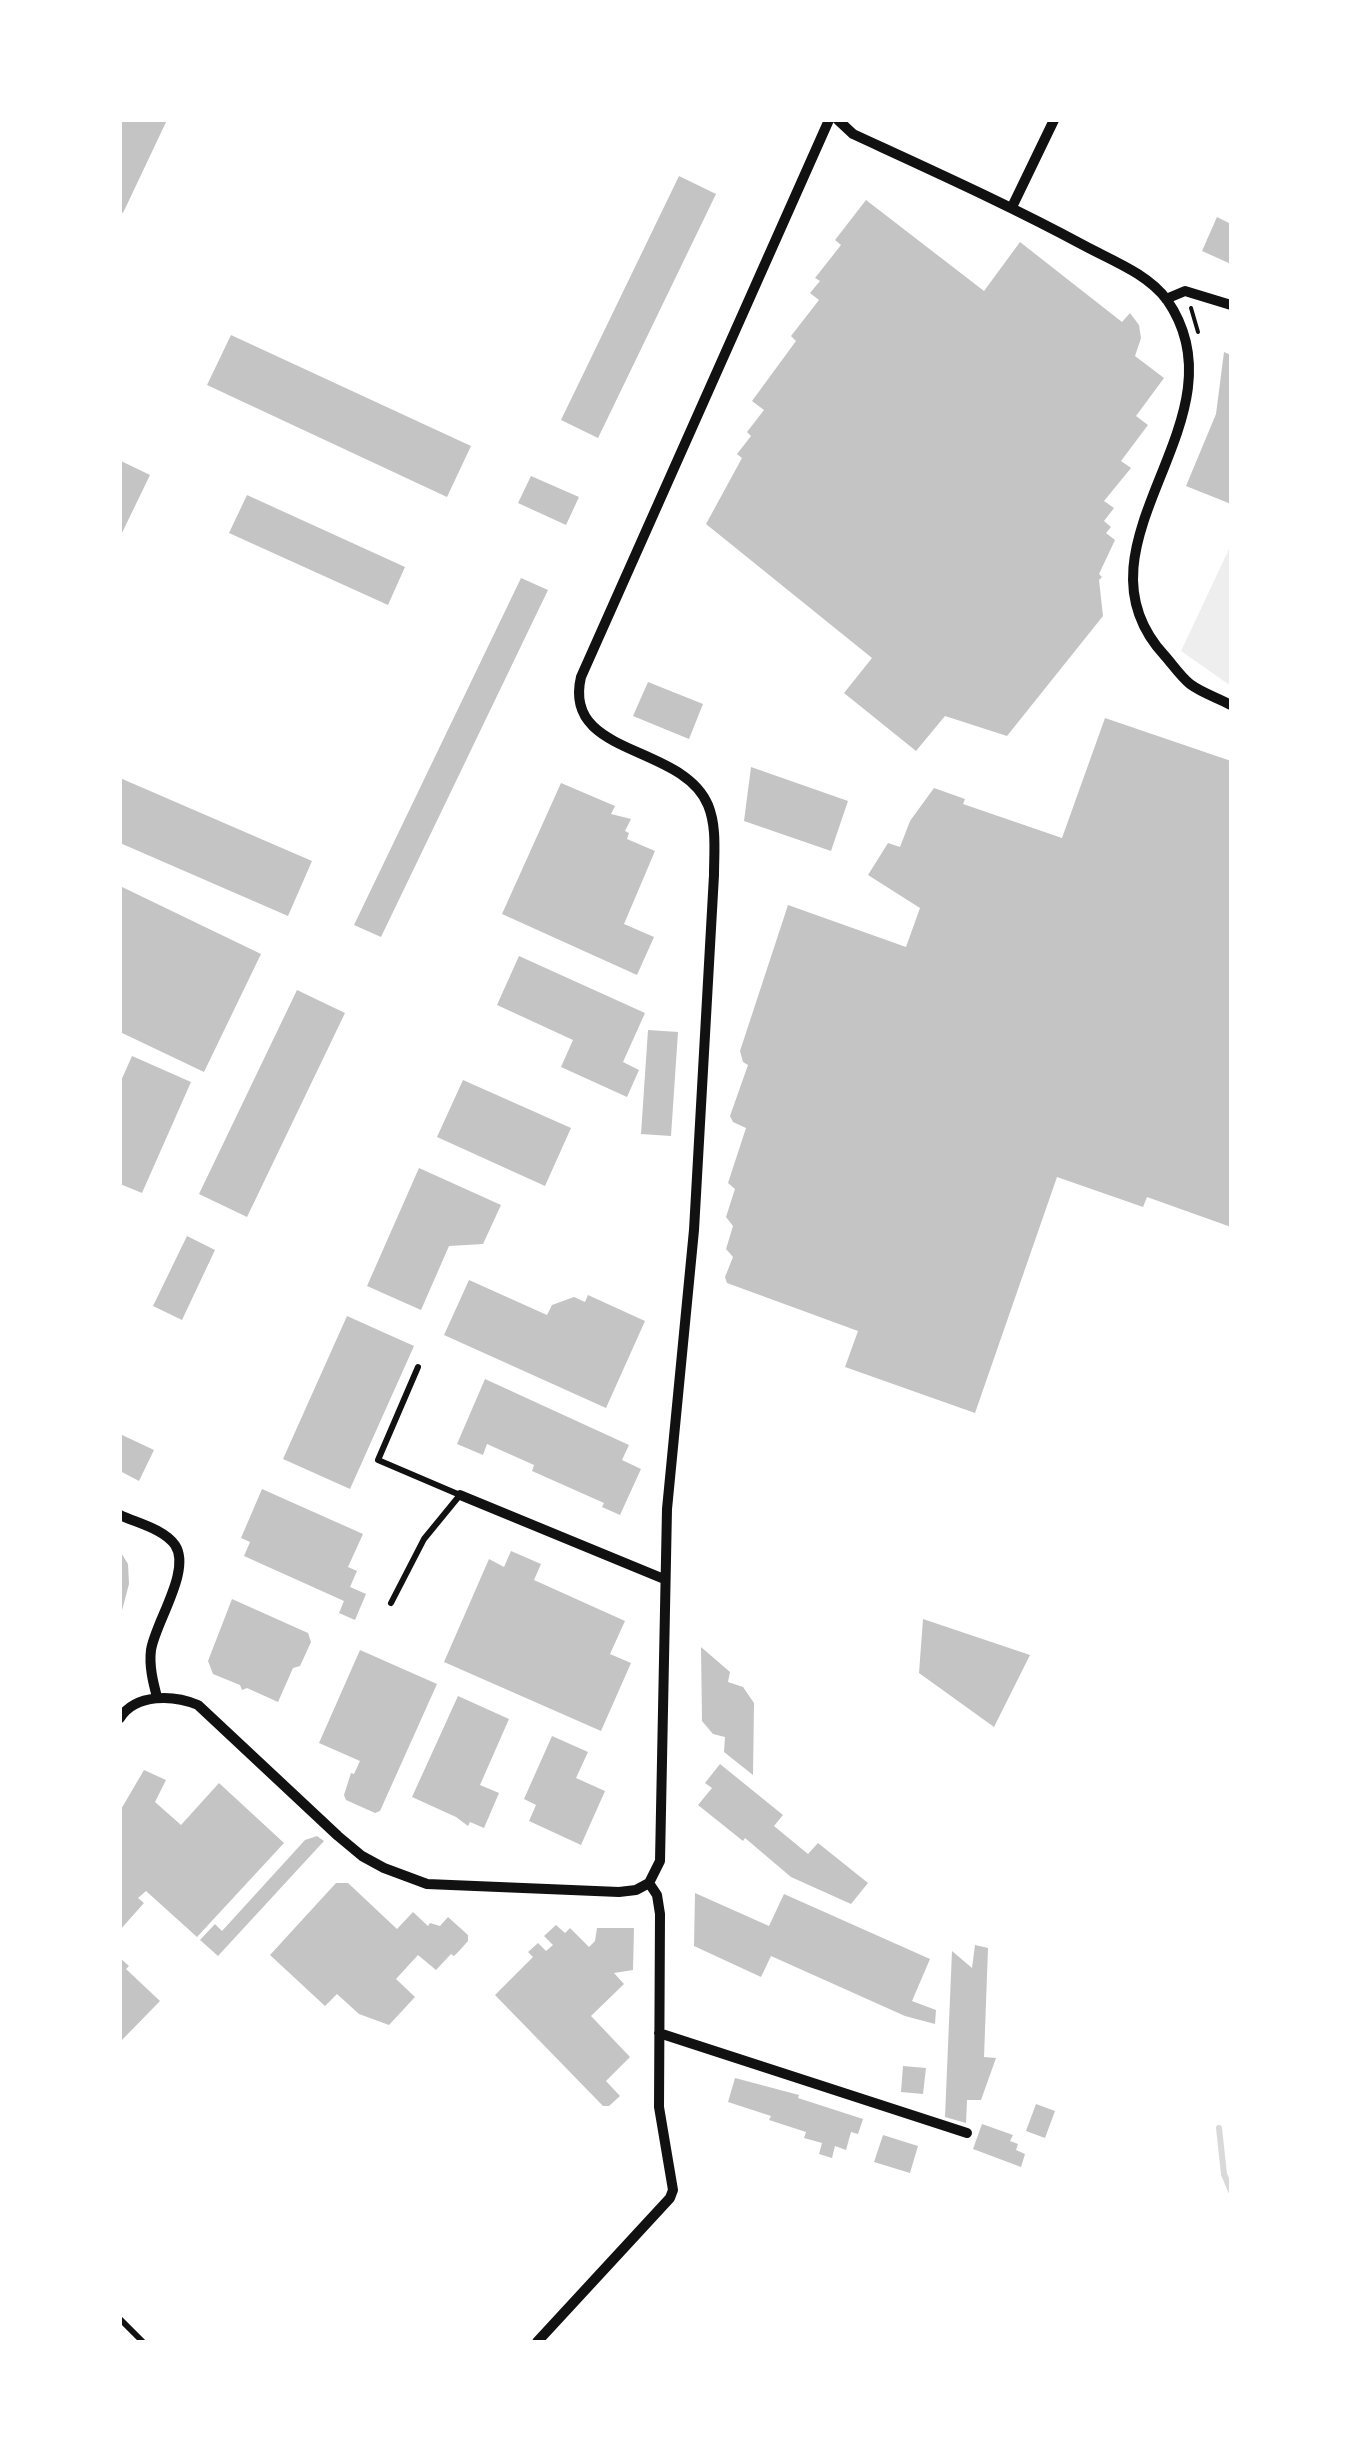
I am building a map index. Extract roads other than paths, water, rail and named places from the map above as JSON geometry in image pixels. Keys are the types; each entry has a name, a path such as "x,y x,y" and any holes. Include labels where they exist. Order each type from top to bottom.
{"street":[{"path":"120,1718 124,1712 157,1697 185,1700 198,1706 362,1856 404,1877 452,1886 636,1890 649,1884 660,1861 667,1509 695,1211 714,824 707,803 694,784 674,767 593,729 579,708 577,693 829,120"},
{"path":"838,120 853,134 1012,207 1141,276 1166,300 1184,334 1190,389 1176,441 1138,528 1132,562 1134,592 1146,636 1190,684 1231,705"},
{"path":"1012,207 1054,120"},
{"path":"1166,300 1185,292 1231,304"},
{"path":"460,1495 664,1579"},
{"path":"120,1515 163,1534 180,1555 178,1576 151,1649 151,1676 157,1697"},
{"path":"537,2342 670,2198 673,2183 659,2107 660,1914 657,1895 649,1884"},
{"path":"659,2033 967,2133"}],"lane":[{"path":"391,1603 424,1539 460,1495 378,1460 418,1368"},
{"path":"120,2319 143,2342"}],"waterway":[{"path":"1219,2128 1224,2174 1231,2191"}]}
